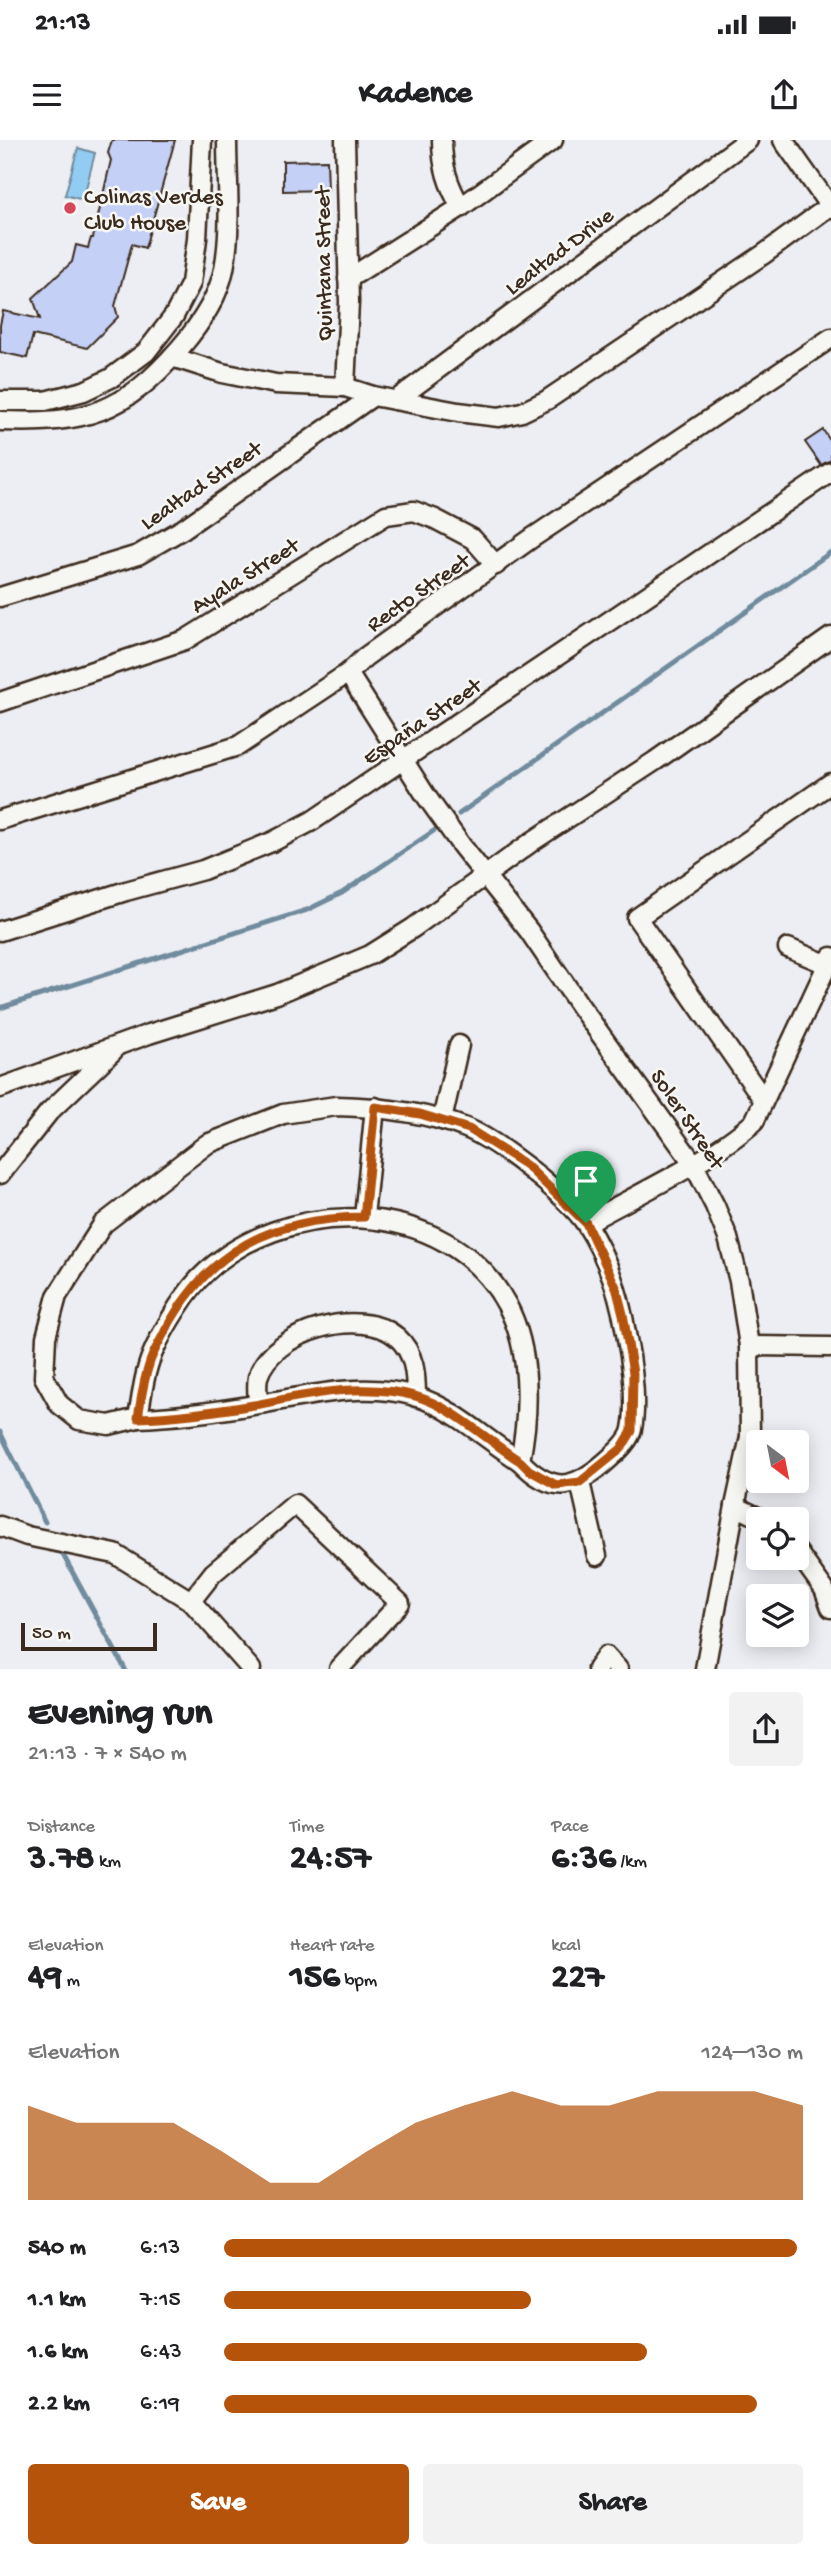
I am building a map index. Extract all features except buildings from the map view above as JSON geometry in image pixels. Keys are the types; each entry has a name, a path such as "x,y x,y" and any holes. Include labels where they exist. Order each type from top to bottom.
{"street":[{"path":"0,401 45,401 83,391 111,378 146,352 174,316 191,283 197,239 202,140"},
{"path":"0,421 46,423 77,418 115,405 143,387 197,329 212,301 223,271 226,244 227,140"},
{"name":"Quintana Street","path":"345,140 348,279 345,387"},
{"path":"442,140 442,158 448,186 461,207"},
{"path":"348,279 461,207 553,140"},
{"name":"Lealtad Drive","path":"396,400 748,140"},
{"path":"172,357 222,373 276,384 345,387 373,396 499,417 522,412 547,400 831,206 783,140"},
{"name":"Recto Street","path":"0,820 237,746 348,673 365,657 532,538 831,338"},
{"name":"Lealtad Street","path":"0,597 138,555 183,529 373,396"},
{"name":"España Street","path":"0,931 203,870 274,841 312,821 831,472"},
{"name":"Ayala Street","path":"0,702 185,640 386,515 399,511 414,510 463,534 473,540 496,565"},
{"path":"0,1088 218,1011 277,994 370,955 413,928 831,637"},
{"name":"Soler Street","path":"348,673 426,796 529,931 693,1163 728,1238 739,1281 749,1346 750,1437 706,1668"},
{"path":"763,1098 637,918 831,783"},
{"path":"586,1223 693,1163 754,1122 829,960 788,948"},
{"path":"442,1121 459,1045"},
{"path":"0,1174 49,1112 118,1046"},
{"path":"336,1105 375,1107 420,1114 442,1121 469,1129 526,1165 586,1223 616,1287 633,1373 632,1431 621,1449 580,1482 556,1485 529,1470 520,1461 439,1407 415,1396 372,1390 330,1391 175,1418 138,1418 109,1425 79,1420 59,1404 44,1377 46,1337 58,1296 103,1224 207,1143 284,1114 336,1105"},
{"path":"364,1217 375,1107"},
{"path":"138,1418 149,1364 162,1338 198,1280 219,1261 270,1233 294,1224 332,1217 364,1217 419,1230 446,1241 470,1259 507,1304 519,1333 527,1396 526,1433 520,1461"},
{"path":"258,1404 258,1376 271,1357 286,1343 323,1326 349,1324 376,1327 397,1337 413,1360 415,1396"},
{"path":"749,1346 831,1347"},
{"path":"580,1482 597,1556"},
{"path":"191,1601 214,1573 295,1504 400,1603 339,1669"},
{"path":"735,1506 746,1511"},
{"path":"0,1526 27,1536 115,1554 191,1601 251,1669"},
{"path":"809,1568 824,1589 831,1608"},
{"path":"597,1669 606,1656 618,1669"}],"water":[{"path":"78,148 95,153 83,200 65,195"}],"waterway":[{"path":"459,814 831,552"},
{"path":"0,1008 307,910 342,893 435,830"},
{"path":"0,1432 45,1522"},
{"path":"62,1553 125,1669"}],"place":[{"name":"Colinas Verdes Club House","path":"70,208"}],"route":[{"path":"375,1107 420,1114 469,1129 526,1165 586,1223 616,1287 623,1314 633,1373 632,1431 621,1449 580,1482 556,1485 529,1470 474,1429 439,1407 415,1396 372,1390 330,1391 175,1418 138,1418 149,1364 162,1338 198,1280 219,1261 270,1233 294,1224 332,1217 364,1217 375,1107"}]}
